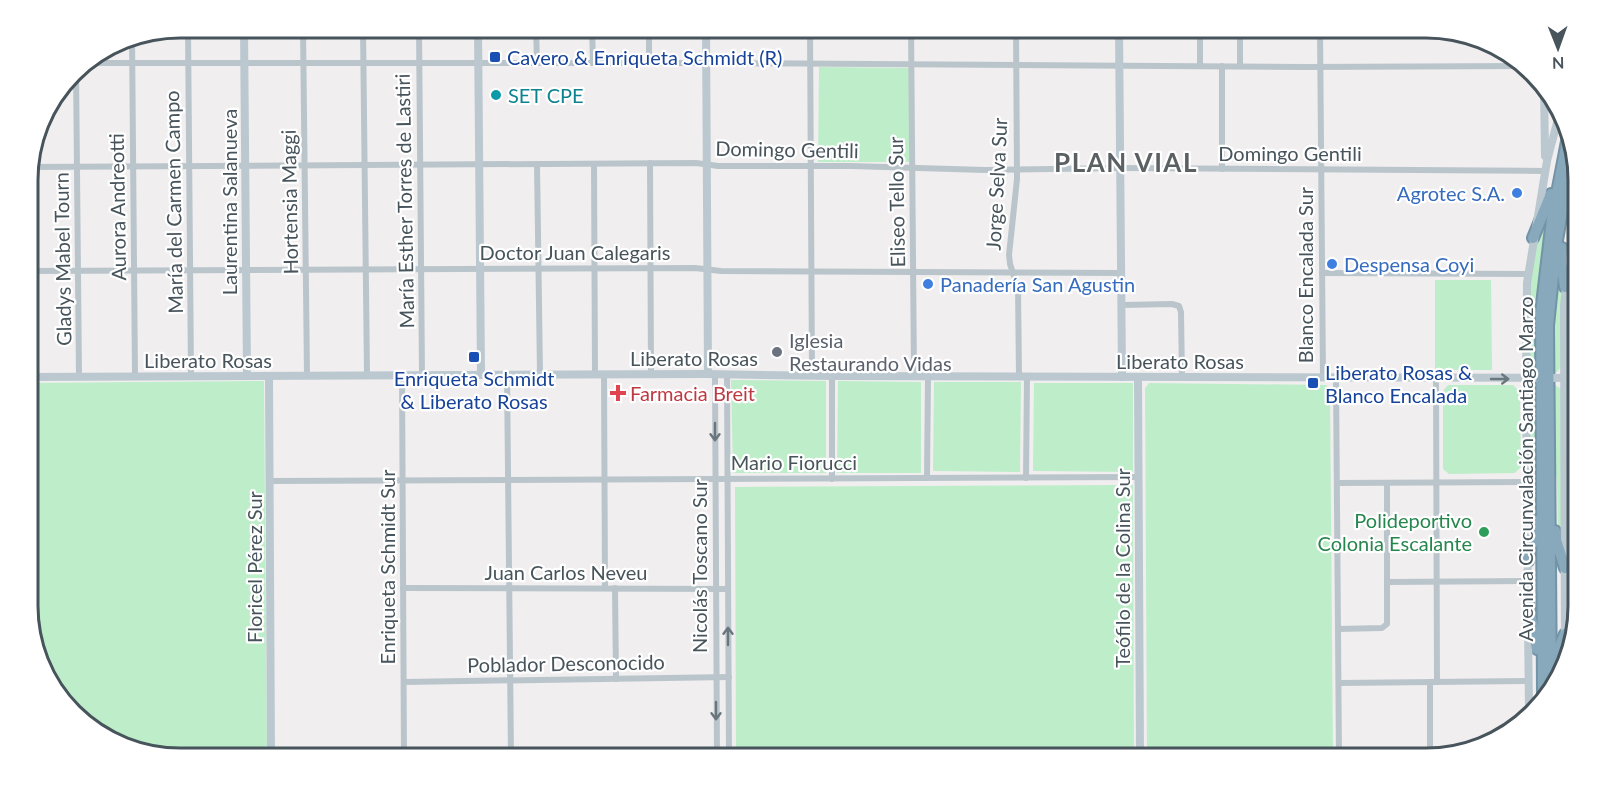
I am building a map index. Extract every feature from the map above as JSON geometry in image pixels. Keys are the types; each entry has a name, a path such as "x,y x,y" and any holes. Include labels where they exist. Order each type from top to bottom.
{"highway":[{"path":"1533,238 1550,197 1563,140"},
{"name":"Avenida Circunvalación Santiago Marzo","path":"1551,674 1544,379 1540,327 1556,192 1565,150"},
{"name":"Avenida Circunvalación Santiago Marzo","path":"1544,379 1551,286 1568,179"},
{"path":"1565,287 1561,256 1568,210"},
{"path":"1528,561 1535,529 1536,477 1545,436"},
{"path":"1545,436 1554,481 1556,537 1565,568"},
{"name":"Avenida Circunvalación Santiago Marzo","path":"1543,686 1545,436"},
{"path":"1528,603 1537,646 1538,693"},
{"path":"1557,661 1557,653 1563,643"}],"street":[{"name":"María del Carmen Campo","path":"188,38 191,376"},
{"name":"Laurentina Salanueva","path":"244,38 247,376"},
{"name":"Hortensia Maggi","path":"303,38 307,376"},
{"path":"363,38 367,375"},
{"name":"María Esther Torres de Lastiri","path":"419,38 422,375"},
{"path":"478,38 481,375"},
{"path":"536,38 537,63"},
{"path":"592,38 592,63"},
{"path":"649,38 649,63"},
{"name":"Nicolás Toscano Sur","path":"706,38 708,269 715,479 717,748"},
{"path":"810,38 812,376"},
{"name":"Eliseo Tello Sur","path":"911,38 914,376"},
{"name":"Jorge Selva Sur","path":"1016,38 1017,169 1009,261 1018,291 1026,478"},
{"path":"1119,38 1122,377"},
{"path":"1200,38 1200,66"},
{"path":"1240,38 1240,66"},
{"name":"Blanco Encalada Sur","path":"1320,38 1323,378"},
{"name":"Aurora Andreotti","path":"132,46 135,376"},
{"path":"98,63 1512,66"},
{"path":"1222,66 1222,169"},
{"name":"Gladys Mabel Tourn","path":"76,82 79,377"},
{"path":"1544,101 1545,171"},
{"path":"1529,703 1527,274 1545,171 1557,123"},
{"name":"Domingo Gentili","path":"38,167 696,163 718,166 1017,169 1545,171"},
{"path":"537,164 540,375"},
{"path":"594,164 594,268 604,479 605,588"},
{"path":"650,164 651,374"},
{"path":"1568,263 1563,317 1565,581 1568,614"},
{"name":"Doctor Juan Calegaris","path":"38,271 650,268 718,271 1122,273"},
{"path":"1322,273 1527,274"},
{"path":"1122,305 1172,304 1179,306 1182,378"},
{"name":"Nicolás Toscano Sur","path":"727,374 729,748"},
{"name":"Liberato Rosas","path":"38,377 727,374 1568,379"},
{"name":"Enriqueta Schmidt Sur","path":"402,375 404,748"},
{"path":"507,375 511,748"},
{"name":"Floricel Pérez Sur","path":"269,376 271,748"},
{"path":"832,376 832,478"},
{"path":"927,478 928,376"},
{"name":"Teófilo de la Colina Sur","path":"1138,377 1140,747"},
{"name":"Blanco Encalada Sur","path":"1336,378 1339,747"},
{"path":"1431,747 1437,582 1436,379"},
{"name":"Mario Fiorucci","path":"270,481 1139,477"},
{"path":"1337,483 1527,482"},
{"path":"1338,629 1385,627 1388,619 1387,483"},
{"path":"1388,582 1528,581"},
{"name":"Juan Carlos Neveu","path":"403,588 728,589"},
{"path":"615,588 616,679"},
{"name":"Poblador Desconocido","path":"404,682 729,676"},
{"path":"1338,683 1529,681"}],"green space":[{"path":"819,67 910,68 909,162 818,162"},
{"path":"1549,210 1536,373 1530,369 1529,291 1535,247"},
{"path":"1559,263 1561,367 1553,373 1552,318"},
{"path":"1435,280 1491,280 1492,370 1435,370"},
{"path":"731,380 826,381 826,473 733,473"},
{"path":"264,381 267,748 180,748 152,745 134,740 101,724 73,699 61,684 45,651 39,624 38,383"},
{"path":"838,381 921,382 921,473 837,473"},
{"path":"934,382 1021,382 1020,472 933,471"},
{"path":"1034,383 1133,383 1133,472 1033,471"},
{"path":"1149,383 1326,385 1330,388 1333,747 1147,747 1145,388"},
{"path":"1554,384 1561,389 1561,544 1558,533 1553,440"},
{"path":"1448,385 1513,385 1520,392 1521,467 1515,473 1449,474 1443,469 1443,391"},
{"path":"1537,385 1538,432 1533,475 1531,530 1530,386"},
{"path":"1133,485 1134,747 736,748 735,487"}],"place":[{"name":"Cavero & Enriqueta Schmidt (R)","path":"495,57"},
{"name":"SET CPE","path":"496,95"},
{"name":"Agrotec S.A.","path":"1517,193"},
{"name":"Despensa Coyi","path":"1332,264"},
{"name":"Panadería San Agustin","path":"928,284"},
{"name":"Iglesia Restaurando Vidas","path":"777,352"},
{"name":"Enriqueta Schmidt & Liberato Rosas","path":"474,357"},
{"name":"Liberato Rosas & Blanco Encalada","path":"1313,383"},
{"name":"Farmacia Breit","path":"618,393"},
{"name":"Polideportivo Colonia Escalante","path":"1484,532"}],"district":[{"name":"PLAN VIAL","path":"1126,162"}]}
